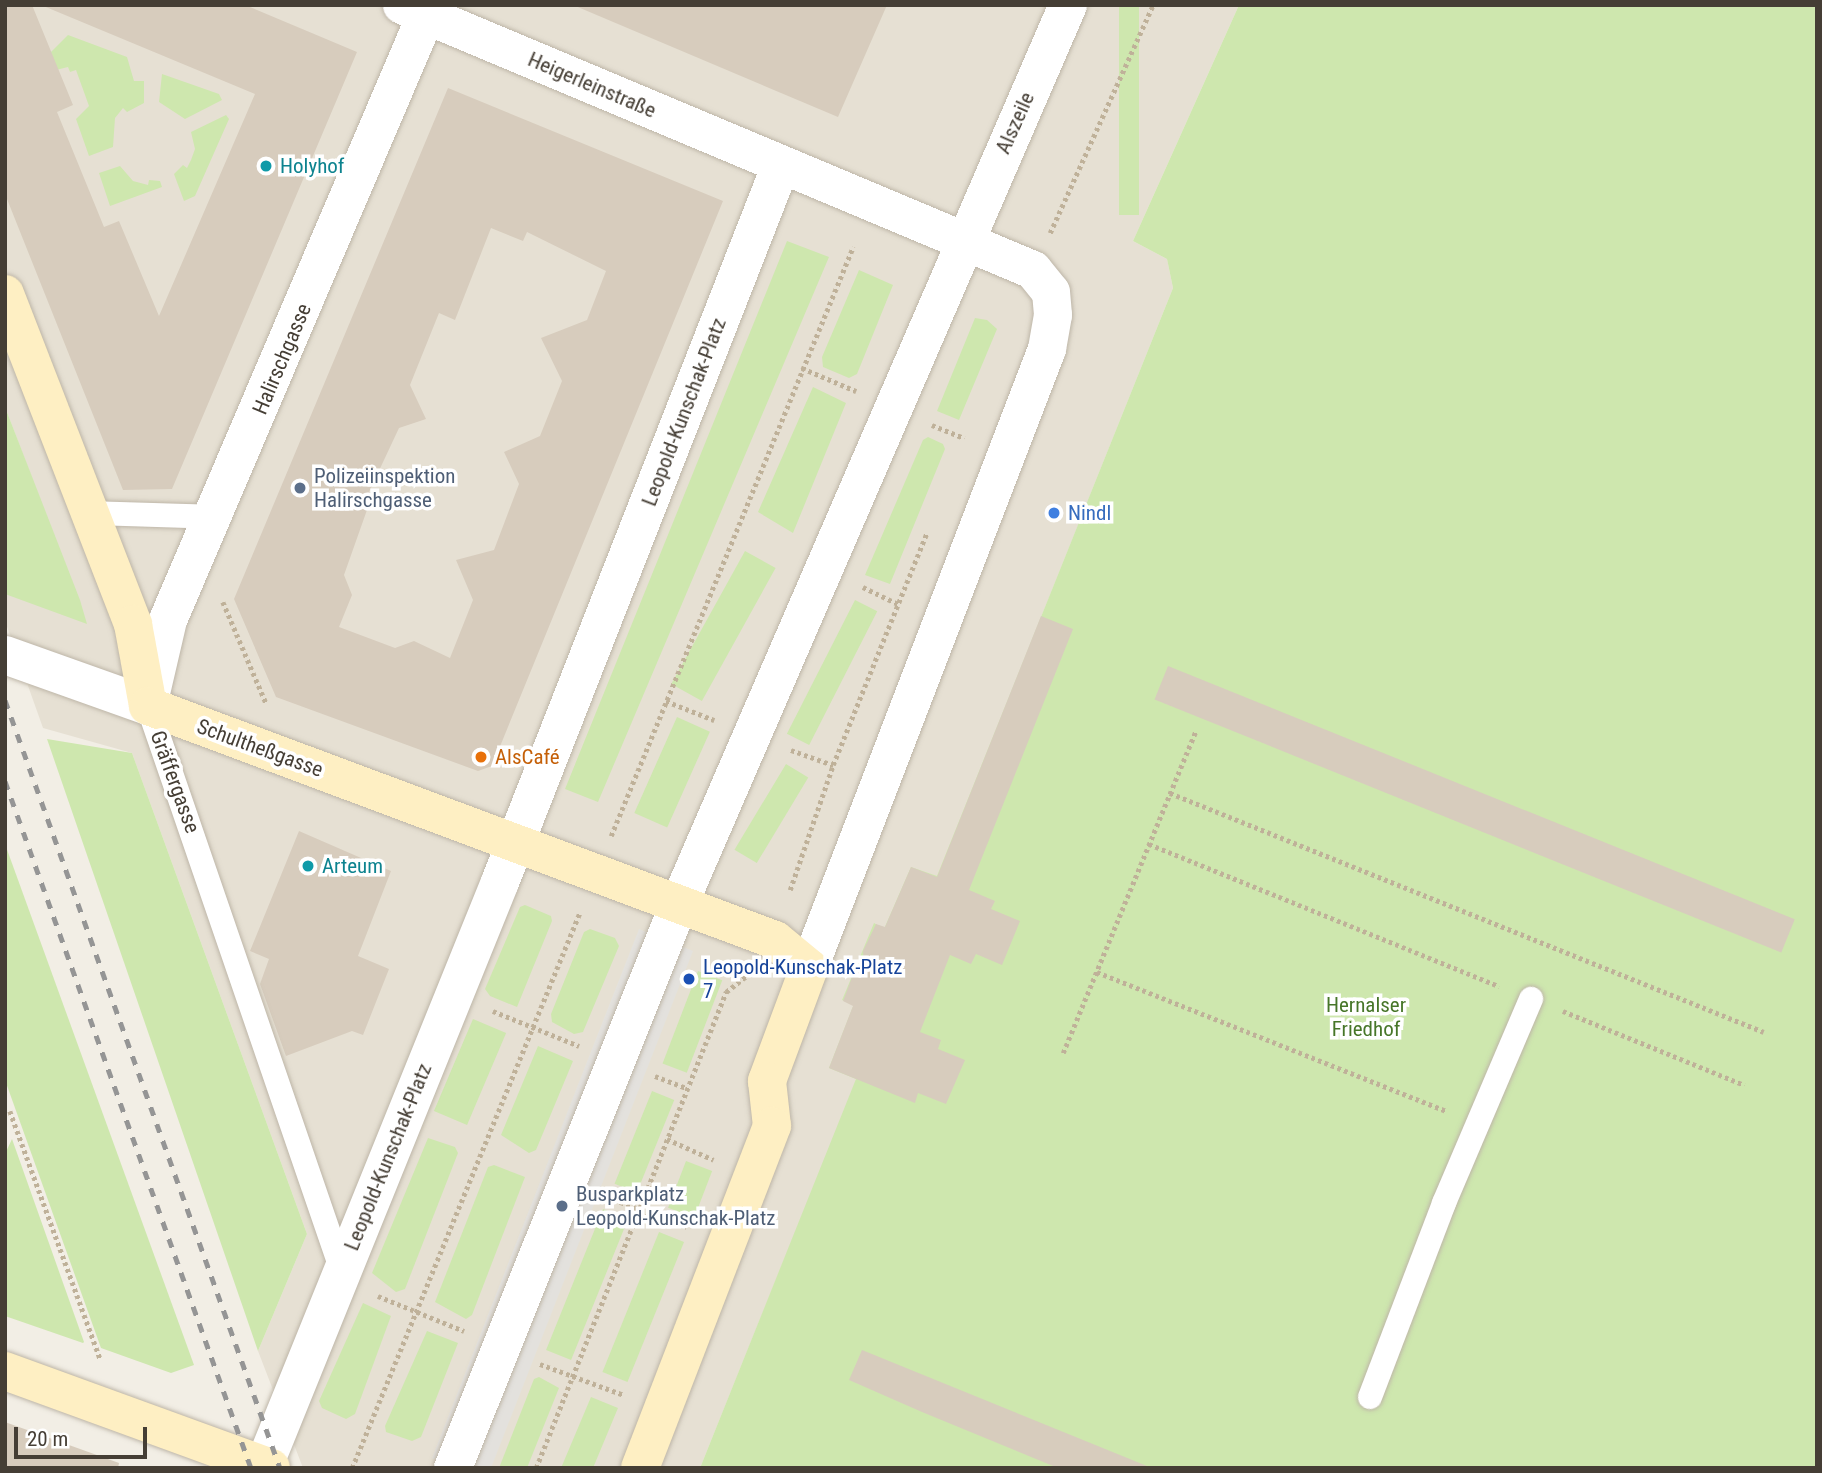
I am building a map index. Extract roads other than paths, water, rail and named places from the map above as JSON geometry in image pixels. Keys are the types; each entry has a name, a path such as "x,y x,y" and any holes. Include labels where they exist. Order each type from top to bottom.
{"street":[{"name":"Alszeile","path":"963,240 1068,5"},
{"name":"Heigerleinstraße","path":"414,10 781,165"},
{"name":"Halirschgasse","path":"148,706 168,621 216,517 414,10"},
{"path":"640,1468 772,1126 767,1081 1047,349 1053,316 1051,292 1033,270 781,165"},
{"name":"Leopold-Kunschak-Platz","path":"266,1467 781,165"},
{"path":"453,1468 679,904 963,240"},
{"name":"Gräffergasse","path":"5,294 133,624 148,706"},
{"name":"Schultheßgasse","path":"5,655 515,842"},
{"path":"515,842 775,940 810,968"},
{"path":"5,1371 266,1467"}],"lane":[{"path":"90,513 216,517"},
{"name":"Gräffergasse","path":"148,706 340,1276"},
{"path":"1370,1397 1531,999"}],"railway":[{"path":"5,700 280,1468"},
{"path":"5,781 251,1468"}],"place":[{"name":"Holyhof","path":"266,166"},
{"name":"Polizeiinspektion Halirschgasse","path":"300,488"},
{"name":"Nindl","path":"1054,513"},
{"name":"AlsCafé","path":"481,757"},
{"name":"Arteum","path":"308,866"},
{"name":"Leopold-Kunschak-Platz 7","path":"689,979"},
{"name":"Busparkplatz Leopold-Kunschak-Platz","path":"562,1206"}],"park label":[{"name":"Hernalser Friedhof","path":"1366,1017"}]}
